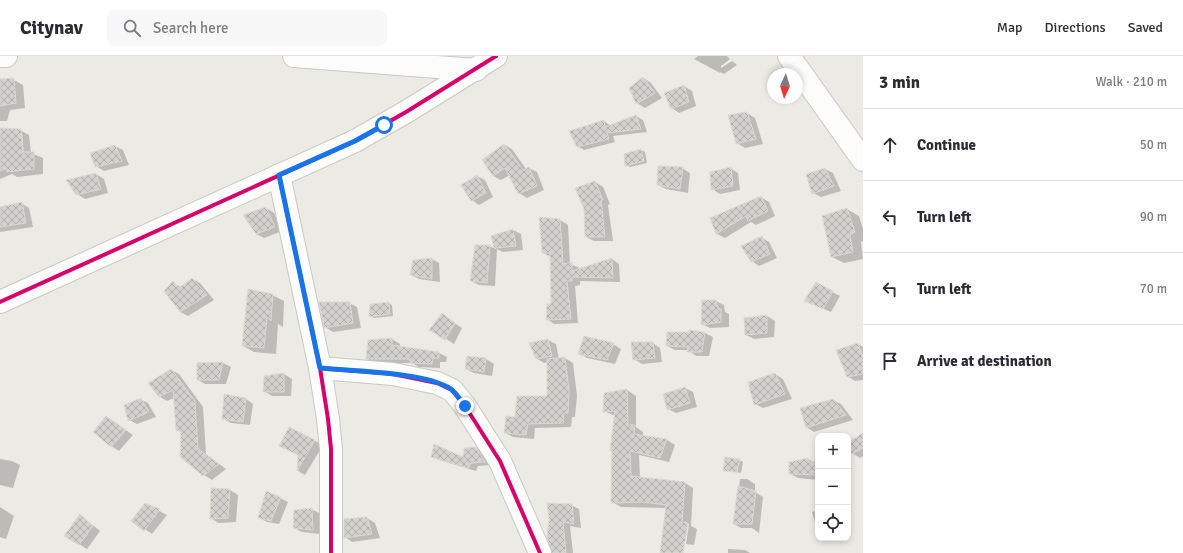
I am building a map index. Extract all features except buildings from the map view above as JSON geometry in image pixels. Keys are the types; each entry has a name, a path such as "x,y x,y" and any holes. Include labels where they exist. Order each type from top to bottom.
{"street":[{"path":"0,56 6,56"},
{"path":"294,56 476,70"},
{"path":"0,302 355,141 476,70 496,56"},
{"path":"789,56 863,160"},
{"path":"279,175 320,368 331,449 331,553"},
{"path":"320,368 393,374 437,383 452,390 465,406 500,461 540,553"}],"cycle path":[{"path":"0,302 355,141 406,112 496,56"},
{"path":"279,175 320,368 328,419 331,449 331,553"},
{"path":"320,368 393,374 437,383 452,390 465,406 500,461 540,553"}],"route":[{"path":"384,125 355,141 279,175 320,368 393,374 437,383 452,390 465,406"}]}
